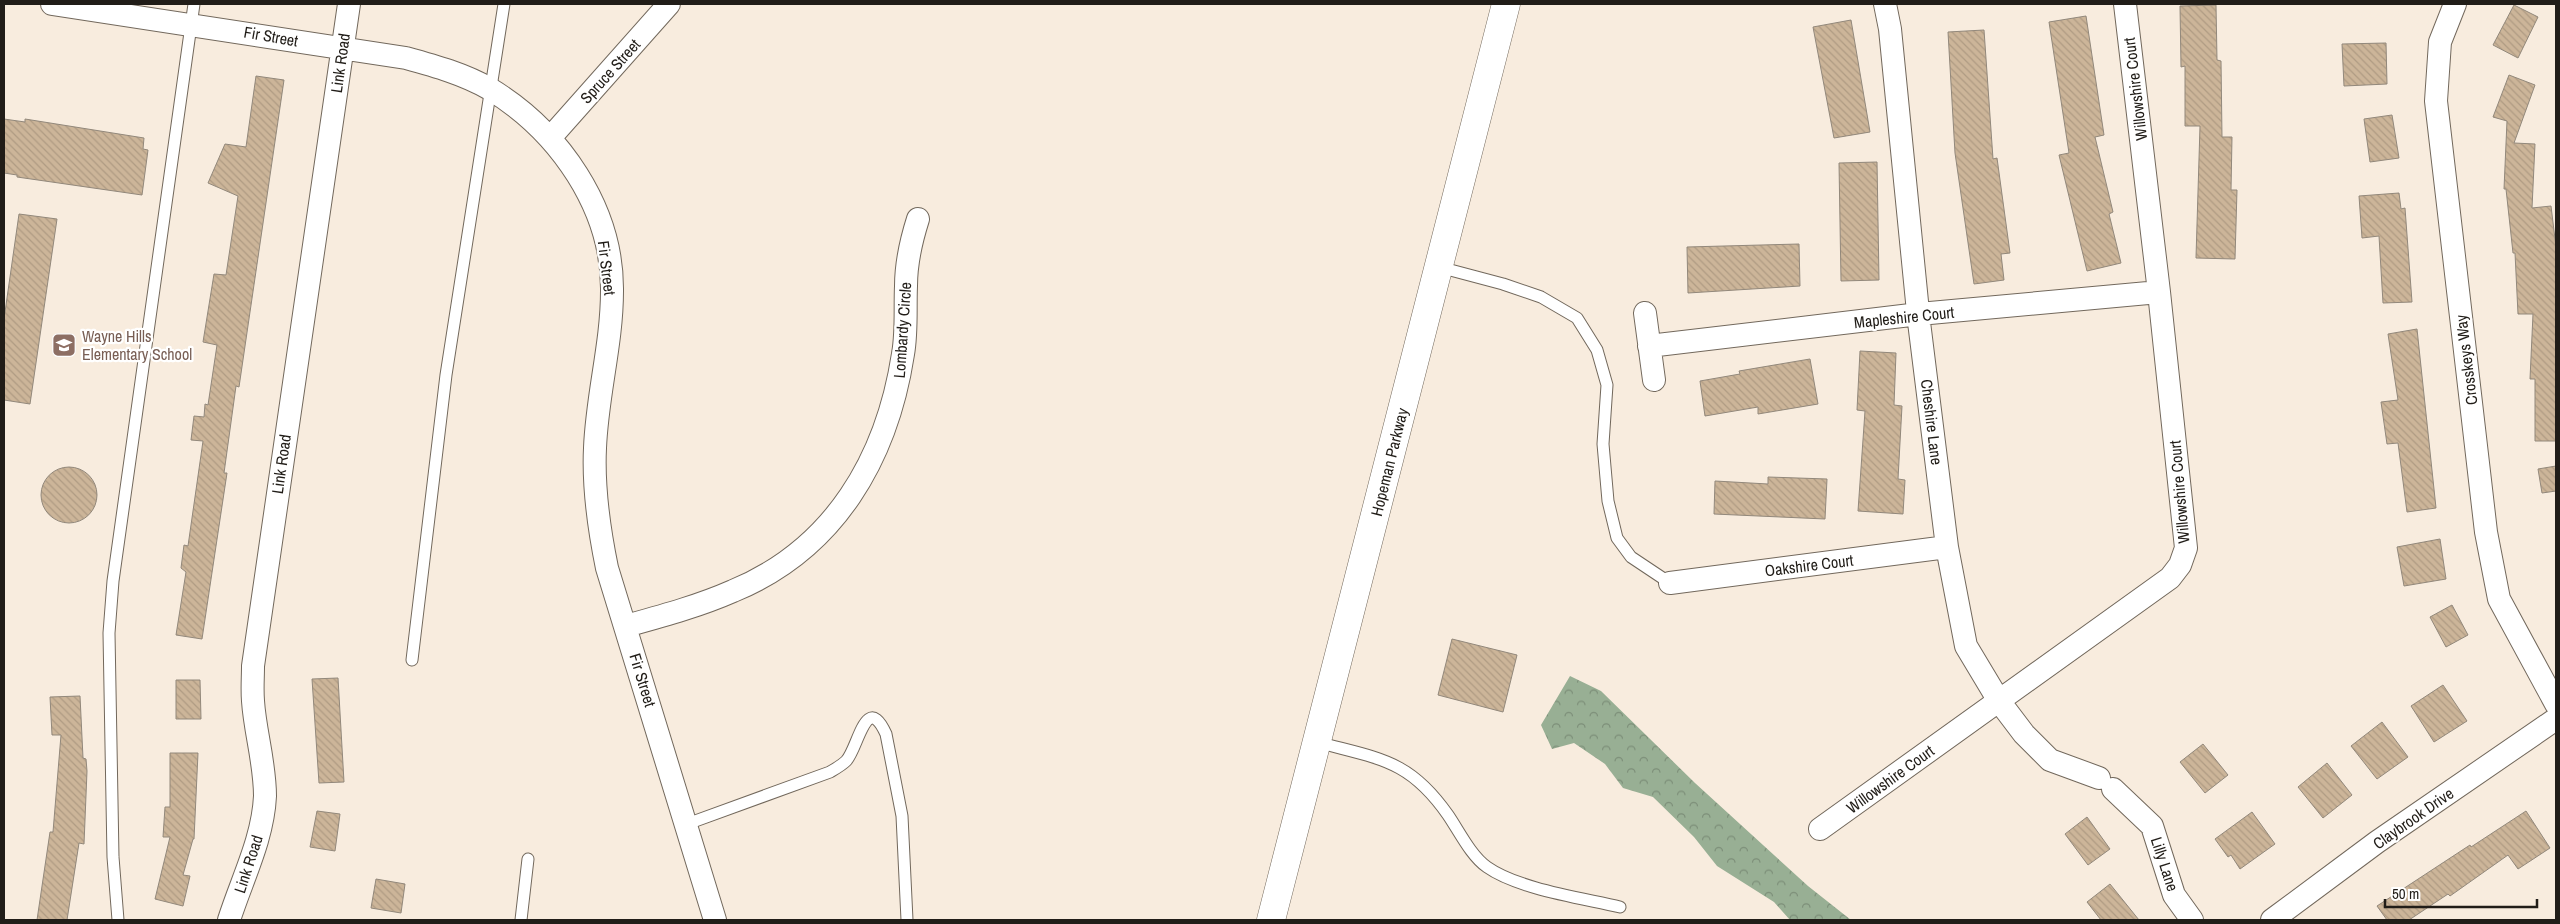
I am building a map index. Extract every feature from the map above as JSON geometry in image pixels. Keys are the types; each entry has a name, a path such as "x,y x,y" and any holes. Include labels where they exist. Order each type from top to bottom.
{"main road":[{"name":"Hopeman Parkway","path":"1271,920 1506,4"}],"street":[{"name":"Fir Street","path":"52,4 192,14 342,48 406,58 448,70 491,90 513,104 550,138 571,164 586,188 600,223 610,259 612,289 611,326 597,424 595,496 607,568 715,920"},
{"name":"Link Road","path":"229,920 260,830 265,796 264,771 253,701 253,666 349,4"},
{"name":"Spruce Street","path":"550,138 669,4"},
{"name":"Cheshire Lane","path":"1885,4 1890,29 1919,314 1947,547 1966,646 1999,701 2024,734 2050,760 2106,783"},
{"name":"Willowshire Court","path":"1820,829 2170,578 2180,565 2186,548 2159,292 2125,4"},
{"name":"Crosskeys Way","path":"2455,4 2440,42 2436,100 2486,532 2499,599 2556,704"},
{"name":"Lombardy Circle","path":"626,626 734,591 767,574 796,553 828,524 851,496 873,460 889,421 898,387 904,350 909,255 918,219"},
{"name":"Mapleshire Court","path":"1649,346 1919,314 2159,292"},
{"path":"1645,313 1654,380"},
{"name":"Oakshire Court","path":"1670,583 1947,547"},
{"name":"Claybrook Drive","path":"2272,920 2377,842 2556,719"},
{"name":"Lilly Lane","path":"2106,783 2152,826 2174,895 2192,920"}],"lane":[{"path":"412,660 446,375 504,4"},
{"path":"118,920 113,857 110,652 113,582 192,14"},
{"path":"1439,267 1504,284 1541,297 1577,318 1597,350 1607,385 1604,444 1608,501 1617,538 1631,558 1670,583"},
{"path":"687,824 830,772 847,761 856,744 863,723 868,719 875,719 880,722 886,734 902,816 906,920"},
{"path":"1317,742 1386,760 1406,771 1434,795 1479,860 1498,873 1534,886 1620,908"},
{"path":"521,920 528,859"}],"green space":[{"path":"1570,676 1601,691 1695,783 1808,886 1851,920 1790,920 1774,902 1717,866 1694,837 1653,797 1623,788 1605,764 1574,743 1552,749 1541,725"}],"building":[{"path":"2216,5 2217,60 2221,61 2222,137 2232,137 2231,190 2237,190 2235,259 2196,258 2200,126 2185,126 2185,66 2181,67 2180,6"},
{"path":"2514,5 2538,17 2518,58 2493,45"},
{"path":"2086,16 2104,135 2095,137 2113,212 2109,214 2121,263 2087,271 2059,155 2069,153 2049,22"},
{"path":"1851,20 1870,132 1834,138 1813,27"},
{"path":"1984,30 1993,159 1997,158 2010,253 2001,254 2004,280 1974,284 1955,153 1948,32"},
{"path":"2386,43 2387,84 2344,86 2342,44"},
{"path":"2509,75 2535,85 2514,143 2535,144 2532,208 2551,206 2556,247 2556,441 2535,441 2535,379 2530,379 2533,314 2518,314 2515,253 2513,253 2506,189 2504,189 2507,121 2493,117"},
{"path":"256,76 284,80 239,387 236,386 224,473 227,473 202,639 176,635 186,572 181,568 184,545 188,546 203,441 191,440 194,416 204,417 205,404 208,405 217,345 203,342 214,274 226,275 238,196 208,183 225,144 246,147"},
{"path":"2392,115 2399,158 2370,162 2364,119"},
{"path":"4,119 25,122 25,119 144,138 143,149 148,150 142,195 17,177 17,175 4,173"},
{"path":"1877,162 1879,280 1841,281 1839,163"},
{"path":"2399,193 2401,209 2405,208 2412,302 2383,303 2379,236 2362,238 2359,196"},
{"path":"19,214 57,219 30,404 4,400 4,319"},
{"path":"1799,244 1800,286 1688,293 1687,247"},
{"path":"2417,329 2436,508 2407,512 2398,443 2387,444 2381,402 2398,400 2388,334"},
{"path":"1860,351 1896,353 1894,405 1902,406 1898,479 1905,480 1903,514 1858,511 1865,411 1857,410"},
{"path":"1810,359 1818,404 1758,414 1758,407 1705,416 1700,381 1740,374 1739,371"},
{"path":"2556,466 2556,491 2542,493 2538,469"},
{"path":"69,467 80,469 89,475 95,484 97,495 95,506 89,515 80,521 69,523 58,521 49,515 43,506 41,495 43,484 49,475 58,469"},
{"path":"1768,477 1827,479 1825,519 1714,514 1715,481 1768,484"},
{"path":"2440,539 2446,579 2404,586 2397,547"},
{"path":"2452,605 2468,635 2446,647 2430,617"},
{"path":"1452,639 1517,655 1503,712 1438,695"},
{"path":"338,678 344,782 319,783 312,679"},
{"path":"176,680 200,680 201,719 176,719"},
{"path":"2443,685 2467,721 2434,742 2411,706"},
{"path":"80,696 83,758 86,759 87,771 84,844 79,843 67,920 37,920 50,832 53,832 61,735 52,735 50,697"},
{"path":"2382,722 2408,757 2377,779 2351,746"},
{"path":"2203,744 2228,775 2205,793 2180,762"},
{"path":"170,753 198,753 194,839 183,875 190,876 183,906 155,899 170,837 163,837 165,807 170,807"},
{"path":"2327,763 2352,795 2323,818 2298,787"},
{"path":"317,811 340,814 335,851 310,847"},
{"path":"2526,811 2550,848 2518,869 2508,855 2450,896 2448,894 2409,920 2387,920 2377,906 2470,845 2471,847"},
{"path":"2252,812 2275,844 2240,869 2231,855 2228,857 2215,839"},
{"path":"2087,817 2110,849 2088,865 2065,834"},
{"path":"376,879 405,884 401,913 371,908"},
{"path":"2110,884 2139,920 2101,920 2087,902"}],"place":[{"name":"Wayne Hills Elementary School","path":"64,345"}]}
